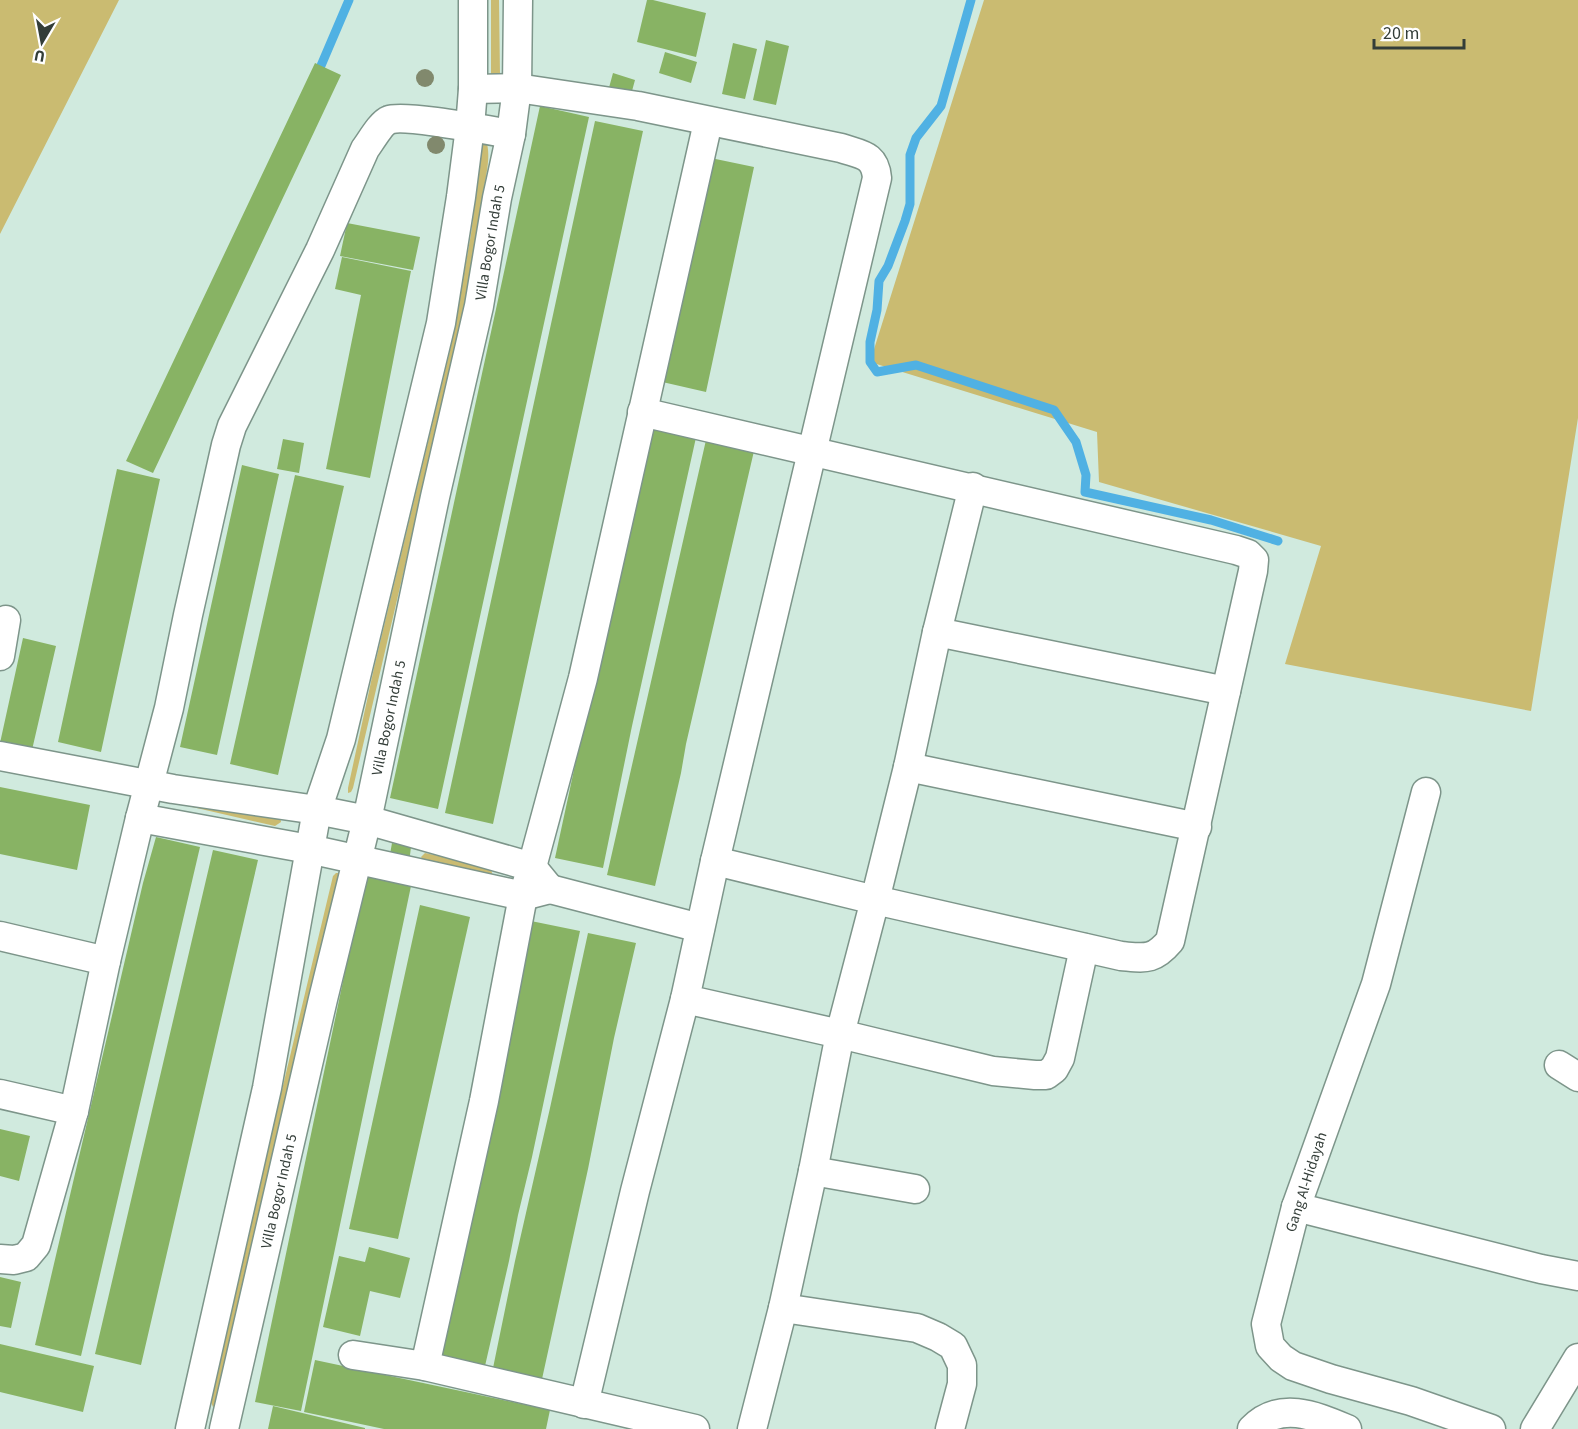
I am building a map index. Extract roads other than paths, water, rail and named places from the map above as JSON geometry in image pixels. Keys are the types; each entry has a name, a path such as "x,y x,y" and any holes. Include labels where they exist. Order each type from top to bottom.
{"street":[{"path":"190,1429 267,1088 317,810 341,739 441,322 470,127 473,89 473,0"},
{"name":"Villa Bogor Indah 5","path":"224,1429 367,820 435,497 479,306 497,198 511,134 517,88 518,0"},
{"path":"473,89 517,88 638,106 841,148 868,158 876,167 877,178 715,861 685,999 635,1191 584,1404"},
{"path":"0,1259 14,1260 26,1257 36,1245 74,1111 106,961 169,708 232,426 320,250 365,148 389,120 402,118 511,134"},
{"path":"426,1366 484,1101 583,678 708,122"},
{"path":"642,412 1248,554 1254,560 1197,827 1170,941 1162,951 1147,958 1121,956 715,861"},
{"path":"752,1429 783,1308 840,1034 908,767 937,632 972,488"},
{"path":"0,656 6,620"},
{"path":"937,632 1226,691"},
{"path":"0,756 173,789 317,810 367,820 535,884 700,928"},
{"path":"908,767 1197,827"},
{"name":"Gang Al-Hidayah","path":"1426,792 1376,984 1296,1207 1266,1324 1270,1346 1281,1358 1293,1366 1411,1401 1491,1429"},
{"path":"140,818 357,859 535,884"},
{"path":"0,936 106,961"},
{"path":"685,999 983,1069 1046,1075 1054,1069 1060,1058 1084,948"},
{"path":"0,1094 74,1111"},
{"path":"813,1171 915,1189"},
{"path":"1296,1207 1541,1269 1578,1276"},
{"path":"783,1308 917,1328 938,1336 953,1346 962,1365 962,1384 950,1429"},
{"path":"353,1355 426,1366 695,1429"},
{"path":"1535,1429 1578,1358"},
{"path":"1252,1429 1260,1421 1275,1414 1300,1413 1313,1415 1347,1429"}],"waterway":[{"path":"317,75 349,0"},
{"path":"971,0 941,106 916,138 910,155 910,204 888,266 879,281 877,310 870,342 870,362 877,372 916,365 1054,410 1076,442 1086,475 1085,492 1211,520 1278,541"}]}
